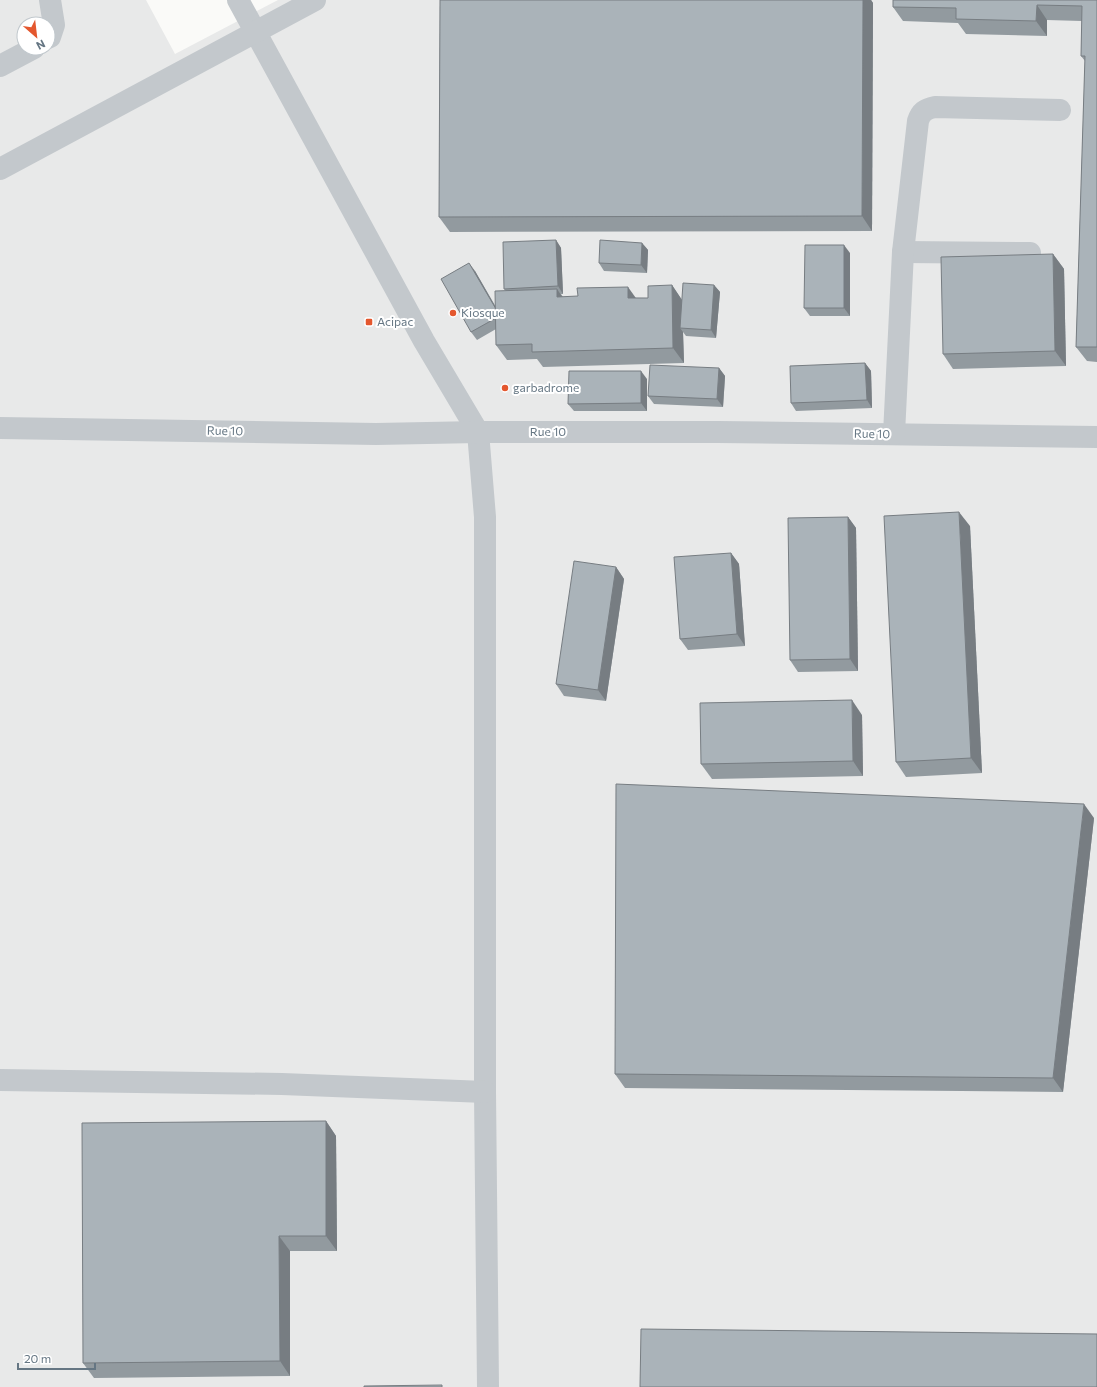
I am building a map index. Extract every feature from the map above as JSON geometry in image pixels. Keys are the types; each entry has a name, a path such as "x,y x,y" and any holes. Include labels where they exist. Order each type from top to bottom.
{"street":[{"path":"50,0 53,16"},
{"path":"238,0 424,342 478,432 485,525 485,1092 488,1387"},
{"path":"0,169 315,0"},
{"path":"0,66 19,56"},
{"path":"894,434 903,252 918,121 921,112 927,108 935,107 1060,110"},
{"path":"903,252 1030,253"},
{"name":"Rue 10","path":"0,428 376,434 478,432 894,434 1097,437"},
{"path":"0,1080 282,1084 485,1092"}],"shaded area":[{"path":"0,0 146,0 175,54 278,0 1097,0 1097,1387 0,1387"}],"building":[{"path":"440,0 863,0 862,216 439,217"},
{"path":"893,0 1097,0 1097,347 1076,347 1085,56 1081,56 1082,6 1037,5 1036,21 956,19 956,8 893,7"},
{"path":"556,240 558,286 504,289 503,242"},
{"path":"600,240 642,243 641,265 599,263"},
{"path":"805,245 844,245 844,308 804,308"},
{"path":"1053,254 1055,351 943,354 941,257"},
{"path":"469,263 496,309 496,318 471,332 441,279"},
{"path":"683,283 714,285 711,330 680,328"},
{"path":"672,285 673,348 532,352 532,344 496,345 495,291 557,289 557,297 578,296 577,288 628,287 628,298 648,298 648,286"},
{"path":"865,363 867,400 791,403 790,366"},
{"path":"650,365 719,368 717,399 648,396"},
{"path":"569,371 641,371 641,403 568,404"},
{"path":"959,512 971,758 896,762 884,516"},
{"path":"848,517 850,659 790,660 788,518"},
{"path":"731,553 737,634 680,639 674,557"},
{"path":"574,561 616,567 598,690 556,684"},
{"path":"852,700 853,761 701,764 700,703"},
{"path":"616,784 1084,804 1053,1078 615,1074"},
{"path":"326,1121 326,1236 279,1236 280,1361 83,1363 82,1123"},
{"path":"641,1329 1097,1334 1097,1387 640,1387"},
{"path":"442,1385 442,1387 364,1387 364,1386"}],"place":[{"name":"Kiosque","path":"453,313"},
{"name":"Acipac","path":"369,322"},
{"name":"garbadrome","path":"505,388"}]}
